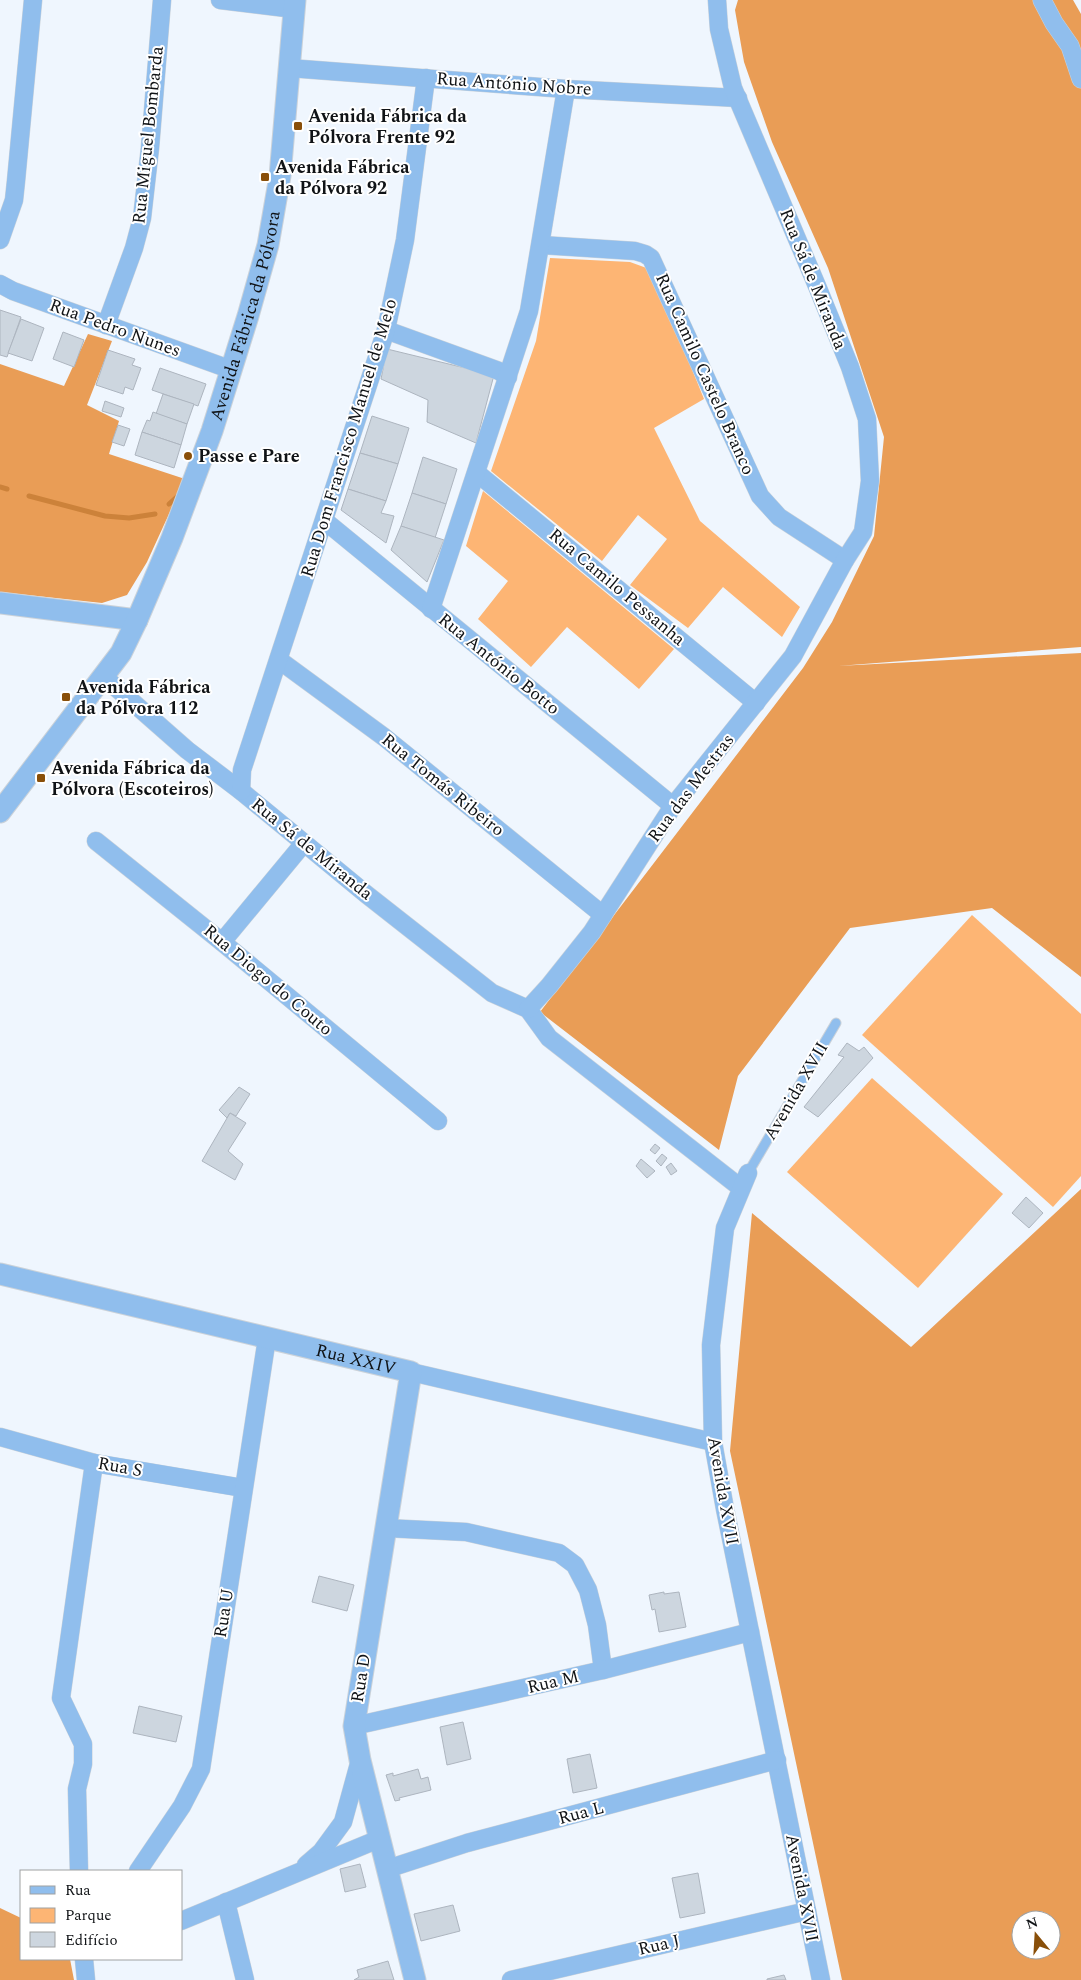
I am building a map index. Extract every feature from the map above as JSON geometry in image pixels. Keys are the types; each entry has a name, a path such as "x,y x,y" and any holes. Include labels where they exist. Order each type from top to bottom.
{"street":[{"path":"0,240 14,200 8,180 32,0"},
{"name":"Rua Miguel Bombarda","path":"106,325 134,248 142,218 150,148 162,0"},
{"path":"220,0 295,4"},
{"path":"1042,0 1070,46 1081,79"},
{"name":"Rua Sá de Miranda","path":"717,1 719,29 733,88 846,358 867,420 870,481 863,532 845,560"},
{"name":"Avenida Fábrica da Pólvora","path":"0,812 121,653 172,538 209,441 232,370 268,245 280,176 295,4"},
{"name":"Rua António Nobre","path":"290,68 566,89 738,98"},
{"name":"Rua Dom Francisco Manuel de Melo","path":"241,791 242,770 386,330 406,240 426,78"},
{"path":"431,609 529,311 566,89"},
{"name":"Rua Camilo Castelo Branco","path":"541,245 635,251 651,258 760,496 779,518 845,560"},
{"name":"Rua Pedro Nunes","path":"0,284 13,291 232,370"},
{"path":"386,330 499,371 508,376"},
{"name":"Rua Camilo Pessanha","path":"477,473 756,703"},
{"name":"Rua António Botto","path":"325,521 673,806"},
{"name":"Rua das Mestras","path":"528,1009 592,932 673,806 793,656 845,560"},
{"path":"0,603 137,620"},
{"name":"Rua Tomás Ribeiro","path":"279,660 384,737 603,915"},
{"name":"Rua Sá de Miranda","path":"104,676 187,750 241,791 492,993 528,1009"},
{"name":"Rua Diogo do Couto","path":"96,841 222,942 438,1121"},
{"path":"222,942 304,843"},
{"path":"528,1009 549,1038 745,1181"},
{"name":"Avenida XVII","path":"745,1181 725,1228 711,1345 713,1442 821,1980"},
{"name":"Rua XXIV","path":"0,1274 713,1442"},
{"name":"Rua U","path":"139,1870 182,1806 201,1769 267,1338"},
{"name":"Rua D","path":"411,1372 354,1726 379,1840 415,1980"},
{"name":"Rua S","path":"0,1437 94,1462 243,1488"},
{"path":"80,1870 77,1789 83,1764 83,1744 61,1698 94,1462"},
{"path":"385,1528 466,1532 559,1553 575,1565 588,1590 597,1625 603,1670"},
{"name":"Rua M","path":"354,1726 603,1670 750,1632"},
{"path":"298,1872 321,1852 342,1822 360,1760"},
{"name":"Rua L","path":"387,1869 467,1843 777,1760"},
{"path":"182,1921 379,1840"},
{"path":"226,1902 245,1980"},
{"name":"Rua J","path":"511,1980 807,1911"},
{"path":"84,1960 86,1980"}],"lane":[{"name":"Avenida XVII","path":"745,1181 836,1023"}],"green space":[{"path":"550,258 630,262 652,270 704,399 654,428 700,521 800,607 782,637 723,587 688,628 630,585 667,539 638,515 602,561 491,471 536,341"},
{"path":"483,491 674,649 639,689 567,627 531,667 478,619 508,581 466,546"},
{"path":"972,915 1081,1014 1081,1176 1053,1207 862,1035"},
{"path":"872,1078 1003,1194 918,1288 787,1172"}],"shaded area":[{"path":"738,0 1073,0 1081,14 1081,647 838,666 1081,653 1081,977 992,908 850,928 738,1076 719,1150 540,1012 803,668 832,622 874,536 884,437 828,268 772,142 744,62 735,10"},
{"path":"88,334 112,341 87,405 119,421 109,454 185,479 147,562 127,595 102,603 0,592 0,364 64,386"},
{"path":"1081,1189 1081,1980 842,1980 730,1451 752,1213 911,1347"},
{"path":"0,1908 20,1918 20,1960 70,1960 74,1980 0,1980"}],"building":[{"path":"0,310 21,317 7,357 0,355"},
{"path":"21,319 44,328 32,361 8,353"},
{"path":"63,332 84,340 74,367 53,359"},
{"path":"387,349 494,375 476,443 427,422 428,400 381,379"},
{"path":"108,350 135,359 132,365 141,368 133,390 125,387 123,394 96,385"},
{"path":"160,368 206,384 198,406 152,390"},
{"path":"163,394 194,404 187,424 156,414"},
{"path":"105,401 124,408 121,417 102,411"},
{"path":"153,412 187,424 181,445 142,432 147,420 150,421"},
{"path":"372,416 409,428 398,464 360,453"},
{"path":"118,425 130,429 124,446 112,442"},
{"path":"142,432 181,445 174,468 135,455"},
{"path":"360,453 398,464 386,501 348,489"},
{"path":"423,457 457,469 446,504 412,493"},
{"path":"348,489 386,501 381,513 394,516 386,543 341,510"},
{"path":"412,493 446,504 435,538 401,526"},
{"path":"401,526 444,540 427,582 391,550"},
{"path":"847,1043 859,1051 864,1047 873,1058 818,1117 804,1107 844,1057 838,1055"},
{"path":"239,1087 250,1094 236,1116 230,1113 227,1118 219,1110"},
{"path":"230,1113 246,1123 228,1151 243,1164 235,1180 202,1161"},
{"path":"655,1144 660,1148 655,1154 650,1150"},
{"path":"662,1154 667,1158 661,1166 656,1161"},
{"path":"641,1159 655,1171 647,1178 636,1166"},
{"path":"671,1163 677,1171 671,1175 666,1167"},
{"path":"1026,1197 1043,1213 1029,1228 1012,1213"},
{"path":"319,1576 354,1585 347,1611 312,1602"},
{"path":"664,1592 664,1594 679,1592 686,1627 659,1632 655,1609 652,1610 649,1595"},
{"path":"139,1706 182,1716 176,1742 133,1733"},
{"path":"463,1722 471,1759 447,1765 440,1727"},
{"path":"590,1754 597,1788 573,1793 567,1759"},
{"path":"418,1769 421,1779 428,1777 431,1790 399,1798 400,1800 395,1801 386,1775 393,1773 393,1776"},
{"path":"360,1864 366,1887 345,1892 340,1869"},
{"path":"698,1873 705,1913 680,1918 672,1878"},
{"path":"453,1905 460,1931 421,1941 414,1914"},
{"path":"388,1961 394,1980 354,1980 359,1977 357,1970"},
{"path":"784,1975 786,1980 767,1980 767,1979"}],"waterway":[{"path":"0,487 7,489"},
{"path":"169,504 179,495"},
{"path":"29,496 105,516 129,518 155,514"}],"place":[{"name":"Avenida Fábrica da Pólvora Frente 92","path":"298,126"},
{"name":"Avenida Fábrica da Pólvora 92","path":"265,177"},
{"name":"Passe e Pare","path":"188,456"},
{"name":"Avenida Fábrica da Pólvora 112","path":"66,697"},
{"name":"Avenida Fábrica da Pólvora (Escoteiros)","path":"41,778"}]}
